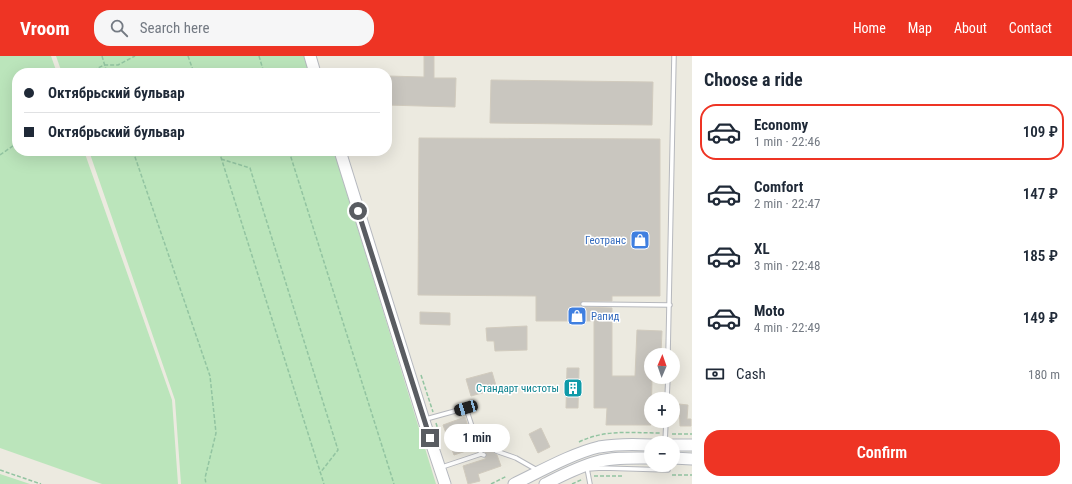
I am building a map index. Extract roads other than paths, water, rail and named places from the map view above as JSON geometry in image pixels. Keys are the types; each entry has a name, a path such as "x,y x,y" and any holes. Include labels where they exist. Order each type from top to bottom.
{"street":[{"path":"310,56 314,68"},
{"path":"342,156 445,484"},
{"path":"514,484 598,447 625,444 644,445"},
{"path":"680,445 692,446"},
{"path":"545,484 597,461 644,458"},
{"path":"680,458 692,459"}],"lane":[{"path":"668,348 674,56"},
{"path":"583,304 670,305"},
{"path":"424,420 466,408 482,454 440,468"},
{"path":"496,451 516,458 540,472"},
{"path":"590,484 586,467 644,469"}],"place":[{"name":"Геотранс","path":"640,240"},
{"name":"Рапид","path":"577,316"},
{"name":"Стандарт чистоты","path":"573,388"}]}
